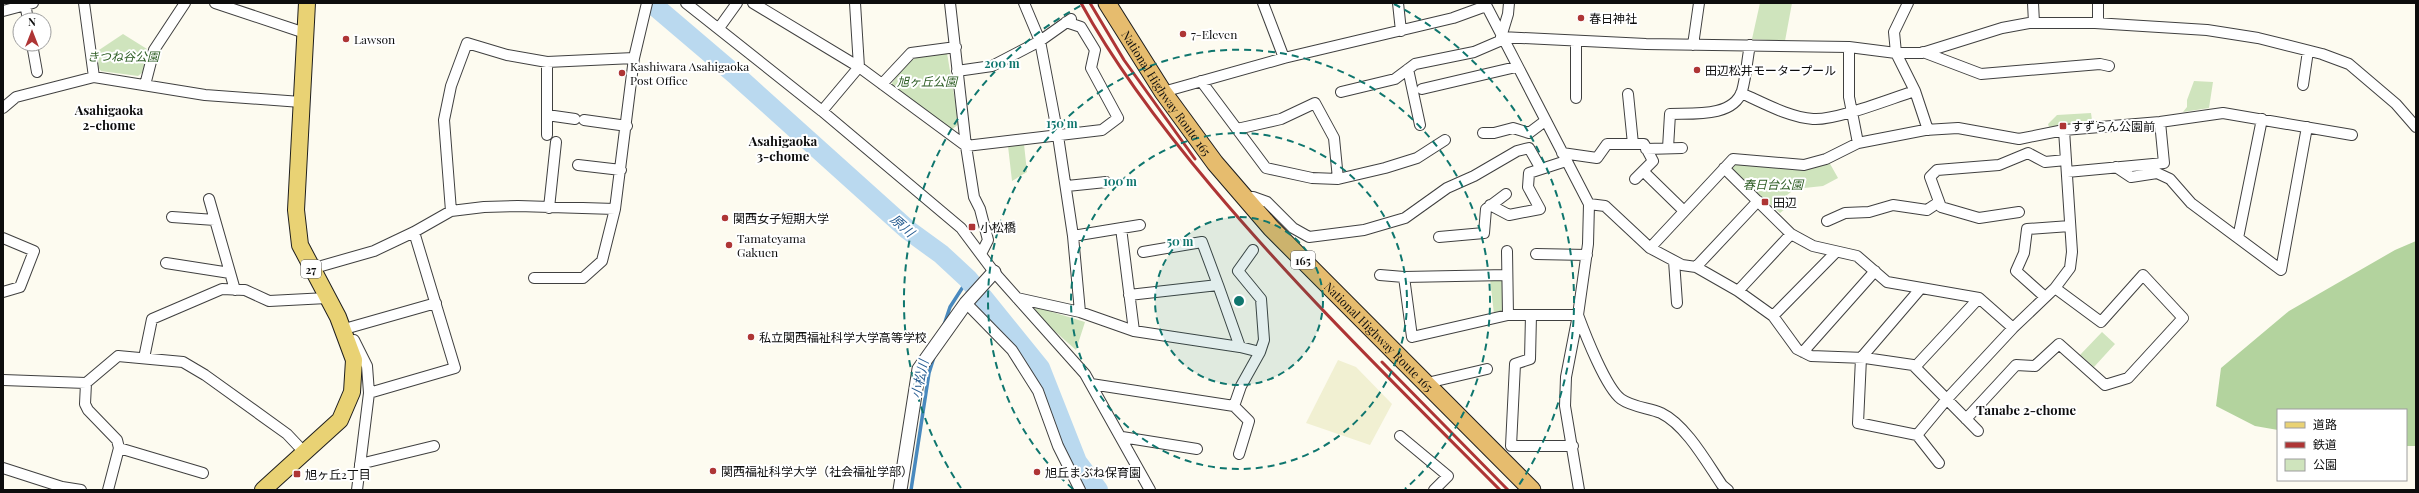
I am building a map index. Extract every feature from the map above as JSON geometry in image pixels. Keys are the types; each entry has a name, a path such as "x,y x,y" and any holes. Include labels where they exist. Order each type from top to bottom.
{"highway":[{"name":"National Highway Route 165","path":"1107,3 1163,92 1215,162 1244,197 1276,232 1532,490"}],"main road":[{"name":"27","path":"263,490 340,420 352,392 354,360 343,323 311,269 300,245 296,210 307,3"}],"street":[{"path":"84,3 94,77"},
{"path":"144,85 154,50 185,3"},
{"path":"215,3 305,33"},
{"path":"534,278 583,278 602,261 615,209 627,126 634,58 647,3"},
{"path":"686,3 822,111 961,228 981,254 991,275 1017,298 1085,374 1122,437 1150,490"},
{"path":"719,28 737,3"},
{"path":"753,3 859,67 966,146 1102,130 1118,118 1091,68 1095,50 1081,27 1069,21 1040,41 992,66 958,71"},
{"path":"822,111 859,67 855,3"},
{"path":"950,3 966,146 974,197 980,209 988,240 981,254"},
{"path":"1024,3 1040,41 1058,136 1067,186 1080,312"},
{"path":"1263,3 1284,58"},
{"path":"1398,3 1401,31"},
{"path":"1502,39 1509,3"},
{"path":"1693,44 1699,3"},
{"path":"1908,3 1894,32 1896,53 1915,91 1928,130"},
{"path":"2033,3 2034,23"},
{"path":"2098,3 2098,23"},
{"path":"3,11 28,4"},
{"path":"1163,92 1284,58 1453,18 1485,4 1516,67 1589,204 1586,255 1578,315 1566,377 1566,406 1579,490"},
{"path":"1342,92 1395,79 1415,64 1474,52 1502,39 1576,42 1849,47 1896,53 1923,52 2002,28 2034,23 2098,23 2207,30 2258,38 2308,51 2349,64 2396,104 2416,127"},
{"path":"1576,42 1576,98"},
{"path":"451,211 444,120 451,86 467,43 507,55 547,62 634,58"},
{"path":"1668,148 1670,114 1718,113 1730,105 1741,93 1750,45"},
{"path":"882,84 911,53 956,47"},
{"path":"1849,47 1849,98 1858,143"},
{"path":"2303,85 2308,51"},
{"path":"33,52 37,72"},
{"path":"1923,52 1981,74 2100,64 2109,66"},
{"path":"547,62 547,135"},
{"path":"1422,89 1516,67"},
{"path":"1408,69 1420,125"},
{"path":"3,108 16,97 94,77 205,95 301,102"},
{"path":"1201,82 1266,168 1312,178 1338,179 1385,168 1417,158 1445,140"},
{"path":"1741,93 1796,116 1814,119 1852,111 1915,91"},
{"path":"1628,94 1633,144"},
{"path":"1237,129 1281,119 1316,103 1334,138 1338,179"},
{"path":"1650,248 1733,159 1804,165 1826,159 1858,143 1928,130 1958,128 2019,139 2064,130 2160,122 2222,113 2352,135"},
{"path":"547,116 627,126"},
{"path":"2238,238 2262,119"},
{"path":"1483,133 1494,133 1513,128 1529,133 1545,121"},
{"path":"2067,172 2164,162 2160,122"},
{"path":"2116,167 2131,177 2157,173 2170,179 2191,203 2281,270 2307,127"},
{"path":"1918,435 1947,399 2013,328 2055,288 2070,268 2072,252 2064,130"},
{"path":"549,208 556,142"},
{"path":"1490,205 1509,215 1540,209 1528,187 1529,173 1541,169 1564,157 1597,158 1607,144 1644,144 1653,161 1635,179"},
{"path":"1244,197 1253,197 1267,202 1293,228 1309,237 1364,230 1405,218 1447,188 1474,176 1517,151 1529,148 1541,169"},
{"path":"1646,149 1682,148"},
{"path":"2018,212 1979,218 1941,208 1930,177 1937,170 1999,166 2028,153 2045,162 2066,160"},
{"path":"578,165 621,170"},
{"path":"1724,168 1791,234 1813,246 1857,256 1887,282 1978,298 2013,328"},
{"path":"1643,171 1684,211"},
{"path":"1067,186 1106,182"},
{"path":"1439,237 1484,233 1486,209 1506,194"},
{"path":"209,200 235,290"},
{"path":"1696,268 1758,201"},
{"path":"1827,221 1845,213 1869,212 1893,205 1927,210 1939,202"},
{"path":"1589,204 1605,206 1650,248 1674,261 1696,268 1738,290 1773,316 1797,349 1811,356 1861,358 1915,367 1978,431"},
{"path":"311,269 374,251 414,232 451,211 484,207 615,209"},
{"path":"172,217 215,220"},
{"path":"1073,236 1140,225"},
{"path":"2045,297 2016,271 2024,253 2027,229 2070,226"},
{"path":"1121,228 1134,331"},
{"path":"369,393 455,368 414,232"},
{"path":"1738,290 1791,234"},
{"path":"3,238 34,251 20,287 3,292"},
{"path":"1143,252 1202,242 1240,347"},
{"path":"1234,406 1241,386 1260,352 1264,340 1261,299 1238,271 1253,250"},
{"path":"1507,251 1508,315"},
{"path":"1773,316 1836,252"},
{"path":"1536,254 1586,255"},
{"path":"1674,261 1677,303"},
{"path":"166,263 230,273"},
{"path":"1803,352 1875,271"},
{"path":"900,490 919,369 968,300 991,275"},
{"path":"1380,275 1404,277 1507,275"},
{"path":"1966,420 2016,365 2035,366 2059,344 2105,386 2128,378 2183,318 2143,275 2101,322 2055,288"},
{"path":"1404,277 1412,337 1508,315 1578,315"},
{"path":"1129,295 1218,285"},
{"path":"1921,288 1861,358 1858,423 1918,435 1939,463"},
{"path":"144,358 152,319 222,289 245,290 269,301 328,298"},
{"path":"1017,298 1080,312 1134,331 1240,347 1260,352"},
{"path":"1915,367 1978,298"},
{"path":"968,300 1012,350 1038,391 1058,446 1080,490"},
{"path":"357,490 369,393 366,366 343,323 436,303"},
{"path":"1531,315 1530,360 1515,364 1511,446 1573,446"},
{"path":"1578,315 1585,336 1613,390 1621,400 1663,414 1683,430 1722,486 1728,490"},
{"path":"3,380 86,383 118,356 183,362 205,375 287,434 304,452"},
{"path":"1427,383 1487,369"},
{"path":"86,383 85,404 88,410 117,440 119,448 108,490"},
{"path":"1091,384 1234,406 1249,421 1239,454"},
{"path":"1400,436 1448,476 1434,490"},
{"path":"1122,437 1197,449"},
{"path":"360,464 434,446"},
{"path":"119,448 203,473"},
{"path":"3,468 62,487 81,490"}],"green space":[{"path":"1760,3 1792,3 1785,41 1752,39"},
{"name":"きつね谷公園","path":"123,34 147,49 143,72 138,76 101,71 98,67 99,50"},
{"name":"旭ヶ丘公園","path":"947,53 959,124 951,130 892,87 892,83 899,73 910,62 920,57"},
{"path":"2194,81 2213,82 2209,108 2183,112 2187,107 2187,100"},
{"path":"2091,113 2092,120 2049,127 2048,124 2057,115"},
{"path":"1024,144 1027,172 1012,181 1008,146"},
{"name":"春日台公園","path":"1829,162 1838,178 1823,186 1795,189 1787,195 1791,204 1780,213 1729,168 1736,163 1806,169"},
{"path":"2416,241 2416,446 2407,446 2407,409 2277,409 2277,430 2255,426 2216,406 2221,368 2289,311 2395,250"},
{"path":"1490,279 1500,279 1504,281 1504,307 1501,312 1494,314"},
{"path":"1036,307 1085,322 1076,350 1033,312"},
{"path":"2102,332 2115,344 2094,367 2080,355"},
{"path":"1338,360 1356,367 1392,404 1370,445 1306,423"}],"waterway":[{"name":"原川","path":"651,3 738,77 908,230 941,254 968,279 1040,368 1077,462 1098,490"},
{"name":"小松川","path":"944,325 950,307 968,279"},
{"name":"小松川","path":"911,490 929,373 934,357"}],"railway":[{"path":"1081,3 1110,52 1142,98 1176,143 1246,227 1317,304 1500,490"},
{"path":"1090,3 1124,60 1195,159"},
{"path":"1382,362 1508,490"}],"place":[{"name":"春日神社","path":"1581,18"},
{"name":"7-Eleven","path":"1183,34"},
{"name":"Lawson","path":"346,39"},
{"name":"田辺松井モータープール","path":"1697,70"},
{"name":"Kashiwara Asahigaoka Post Office","path":"622,73"},
{"name":"すずらん公園前","path":"2063,126"},
{"name":"田辺","path":"1765,202"},
{"name":"関西女子短期大学","path":"725,218"},
{"name":"小松橋","path":"972,227"},
{"name":"Tamateyama Gakuen","path":"729,245"},
{"name":"私立関西福祉科学大学高等学校","path":"751,337"},
{"name":"関西福祉科学大学（社会福祉学部）","path":"713,471"},
{"name":"旭丘まぶね保育園","path":"1037,472"},
{"name":"旭ヶ丘2丁目","path":"297,474"}],"district":[{"name":"Asahigaoka 2-chome","path":"109,116"},
{"name":"Asahigaoka 3-chome","path":"783,148"},
{"name":"Tanabe 2-chome","path":"2026,409"}]}
